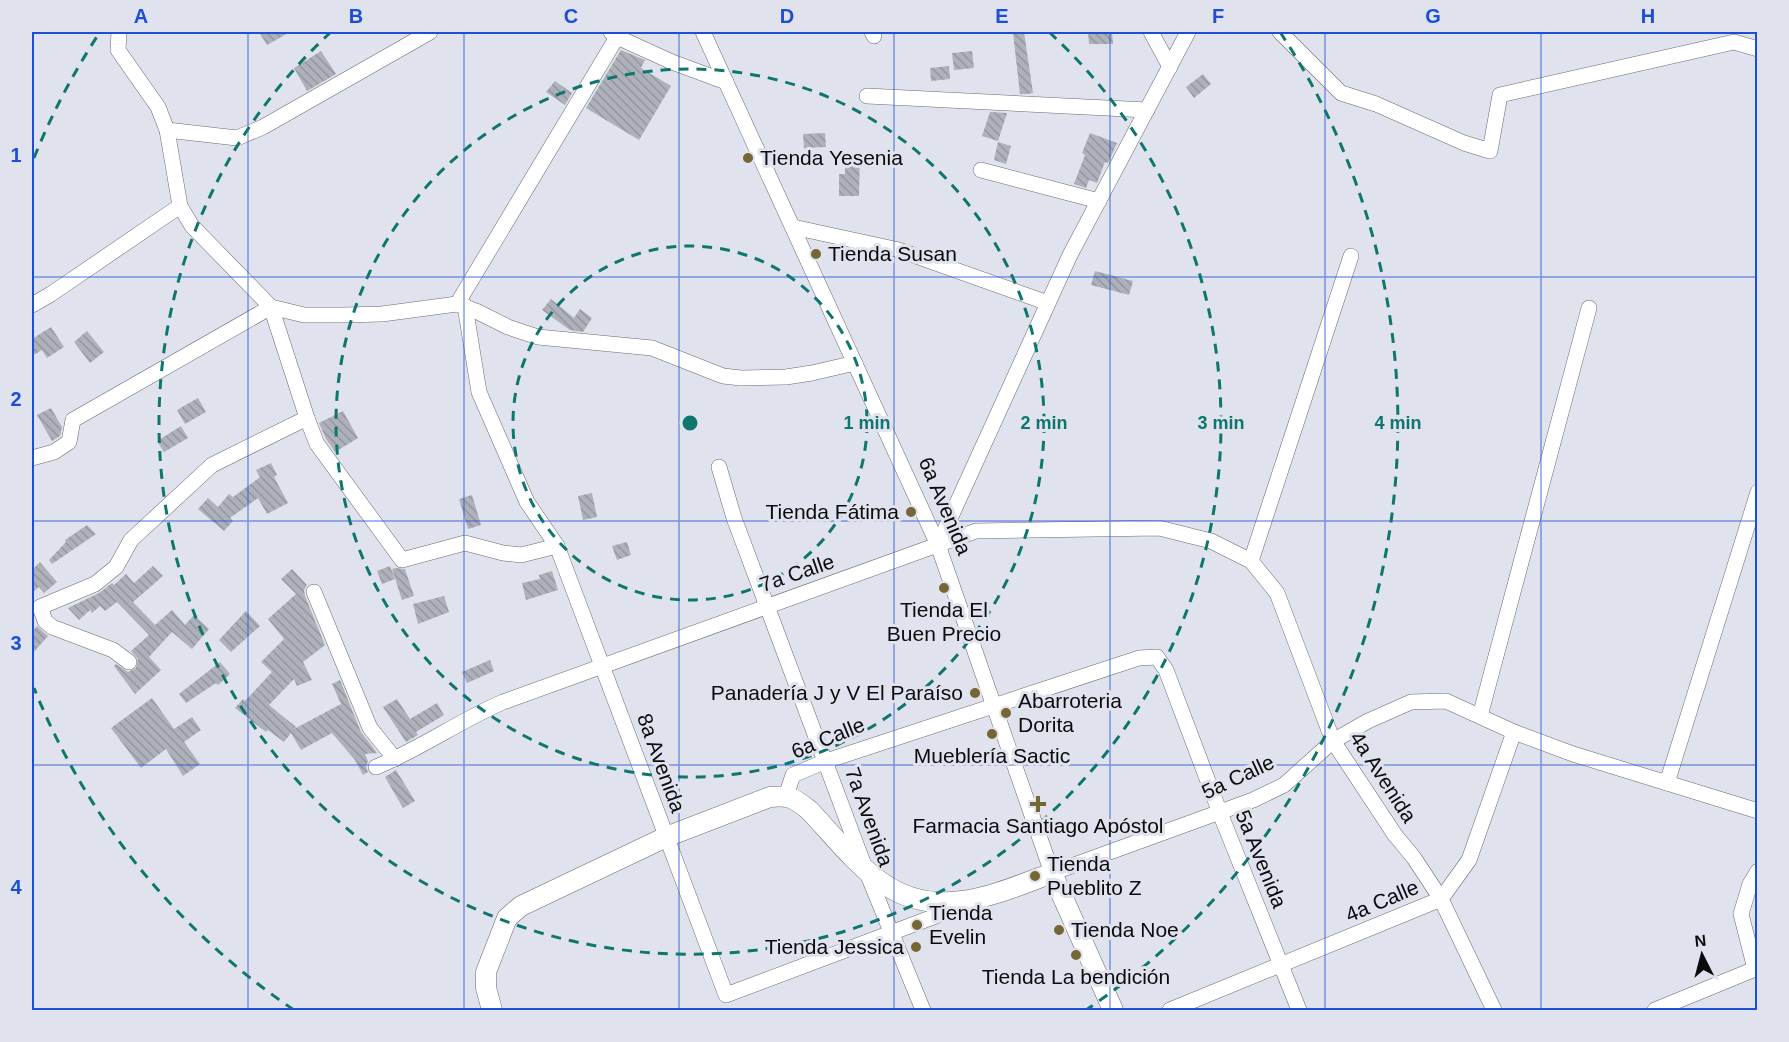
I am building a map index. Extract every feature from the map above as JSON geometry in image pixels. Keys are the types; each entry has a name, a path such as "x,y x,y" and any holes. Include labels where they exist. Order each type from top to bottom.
{"street":[{"path":"118,32 118,50 158,107 167,130 180,206 192,226 271,307 317,444 402,560 465,543 503,553 521,555 557,546"},
{"path":"167,130 237,138 263,127 430,32"},
{"name":"6a Avenida","path":"703,32 938,545 1052,873 1113,1011"},
{"path":"1151,32 1170,67"},
{"path":"938,545 1070,255 1188,32"},
{"path":"1280,32 1341,93 1376,104 1464,143 1490,151 1500,95 1734,42 1758,50"},
{"path":"461,305 614,34 672,62 726,82"},
{"path":"867,96 1147,110"},
{"path":"981,170 1099,201"},
{"path":"32,305 180,206"},
{"path":"793,227 899,250 1048,303"},
{"path":"1251,561 1351,256"},
{"path":"32,458 54,452 69,442 73,420 271,307 304,315 343,315 382,314 461,305 508,327 538,337 652,348 731,377 786,377 855,363"},
{"name":"8a Avenida","path":"461,305 479,392 527,502 557,546 726,995"},
{"path":"1480,716 1589,308"},
{"path":"129,662 113,650 51,627 45,621 40,608 94,584 116,567 131,540 212,465 307,418"},
{"name":"7a Avenida","path":"719,467 734,518 865,868 923,1011"},
{"path":"1667,783 1758,492"},
{"name":"7a Calle","path":"376,767 395,759 481,711 976,531 1159,528 1211,541 1251,561"},
{"name":"4a Avenida","path":"1251,561 1277,594 1333,741 1395,835 1414,858 1441,899 1494,1011"},
{"path":"314,592 370,728 395,759"},
{"name":"6a Calle","path":"786,796 793,775 826,761 1139,658 1157,657"},
{"name":"5a Avenida","path":"1157,657 1166,670 1299,1011"},
{"name":"5a Calle","path":"726,995 1220,813 1284,785 1333,741 1368,721 1412,702 1446,700 1514,732 1597,762 1758,811"},
{"name":"4a Calle","path":"1170,1011 1441,899 1469,860 1514,732"},
{"path":"492,1011 486,988 486,972 507,918 521,906 666,837 770,798 786,796 798,801 880,882 899,893 940,904 1002,892"},
{"path":"1655,1011 1678,1006 1755,969 1741,914 1750,884 1758,871"}],"building":[{"path":"259,32 290,32 267,45"},
{"path":"1024,32 1033,93 1020,94 1013,33"},
{"path":"1088,32 1112,32 1113,44 1089,44"},
{"path":"621,50 645,60 641,68 671,86 639,140 586,108"},
{"path":"321,51 336,74 307,91 294,68"},
{"path":"972,51 974,68 954,70 952,53"},
{"path":"949,66 950,79 931,81 930,68"},
{"path":"1203,74 1211,84 1194,98 1186,87"},
{"path":"555,81 572,93 565,105 546,92"},
{"path":"990,112 1007,113 998,141 982,136"},
{"path":"825,133 826,147 804,148 803,134"},
{"path":"1090,133 1117,143 1108,163 1105,162 1097,183 1089,180 1086,188 1074,184 1085,155 1082,153"},
{"path":"998,142 1011,146 1006,164 994,160"},
{"path":"845,154 860,154 859,196 839,196 839,174 845,174"},
{"path":"1095,271 1133,281 1129,295 1091,285"},
{"path":"551,299 574,318 580,309 592,318 583,332 570,330 542,310"},
{"path":"51,327 64,347 47,358 42,350 32,356 32,339"},
{"path":"87,331 104,352 90,363 74,342"},
{"path":"198,398 206,412 185,424 177,410"},
{"path":"51,408 62,427 60,436 52,441 37,415"},
{"path":"343,411 358,438 335,452 319,423"},
{"path":"181,426 188,438 164,452 157,441"},
{"path":"271,463 277,475 274,477 288,503 267,514 258,498 230,518 233,521 224,531 198,509 208,498 218,507 229,494 233,497 260,477 256,470"},
{"path":"592,493 597,517 583,520 578,496"},
{"path":"472,495 481,525 468,529 459,499"},
{"path":"87,525 96,534 52,564 49,560 66,542 65,540"},
{"path":"627,542 631,555 617,560 612,546"},
{"path":"40,562 57,582 44,593 39,587 32,593 32,570"},
{"path":"153,566 163,576 133,602 155,625 172,610 185,625 194,615 209,629 192,649 172,632 149,657 161,670 135,694 114,666 116,664 128,672 136,668 138,659 131,651 149,635 117,602 105,611 100,606 92,613 90,610 79,620 68,608 99,593 112,583 114,585 126,574 134,583"},
{"path":"390,566 395,579 382,584 377,571"},
{"path":"292,569 307,585 304,590 305,596 325,645 303,662 312,680 297,686 294,679 269,705 296,727 294,729 341,704 332,684 340,680 361,732 377,753 365,754 368,761 366,767 368,772 363,775 355,760 332,733 301,750 291,733 284,742 268,730 266,732 235,708 243,699 245,701 272,672 261,662 284,639 268,619 296,594 281,579"},
{"path":"392,569 405,569 414,596 402,600"},
{"path":"552,571 558,590 526,600 522,583 540,579 539,575"},
{"path":"444,596 449,612 418,624 413,604"},
{"path":"246,611 260,626 231,652 219,640"},
{"path":"37,626 48,636 32,654 32,632"},
{"path":"490,660 494,671 467,683 462,672"},
{"path":"220,662 230,674 218,685 216,683 186,703 179,694"},
{"path":"152,698 174,729 192,717 201,730 184,742 200,764 183,776 166,749 141,768 111,728"},
{"path":"397,699 410,719 437,703 444,715 416,732 418,735 406,742 383,707"},
{"path":"396,770 415,801 403,808 385,777"}],"place":[{"name":"Tienda Yesenia","path":"748,158"},
{"name":"Tienda Susan","path":"816,254"},
{"name":"Tienda Fátima","path":"911,512"},
{"name":"Tienda El Buen Precio","path":"944,588"},
{"name":"Panadería J y V El Paraíso","path":"975,693"},
{"name":"Abarroteria Dorita","path":"1006,713"},
{"name":"Mueblería Sactic","path":"992,734"},
{"name":"Farmacia Santiago Apóstol","path":"1038,804"},
{"name":"Tienda Pueblito Z","path":"1035,876"},
{"name":"Tienda Evelin","path":"917,925"},
{"name":"Tienda Noe","path":"1059,930"},
{"name":"Tienda Jessica","path":"916,947"},
{"name":"Tienda La bendición","path":"1076,955"}]}
